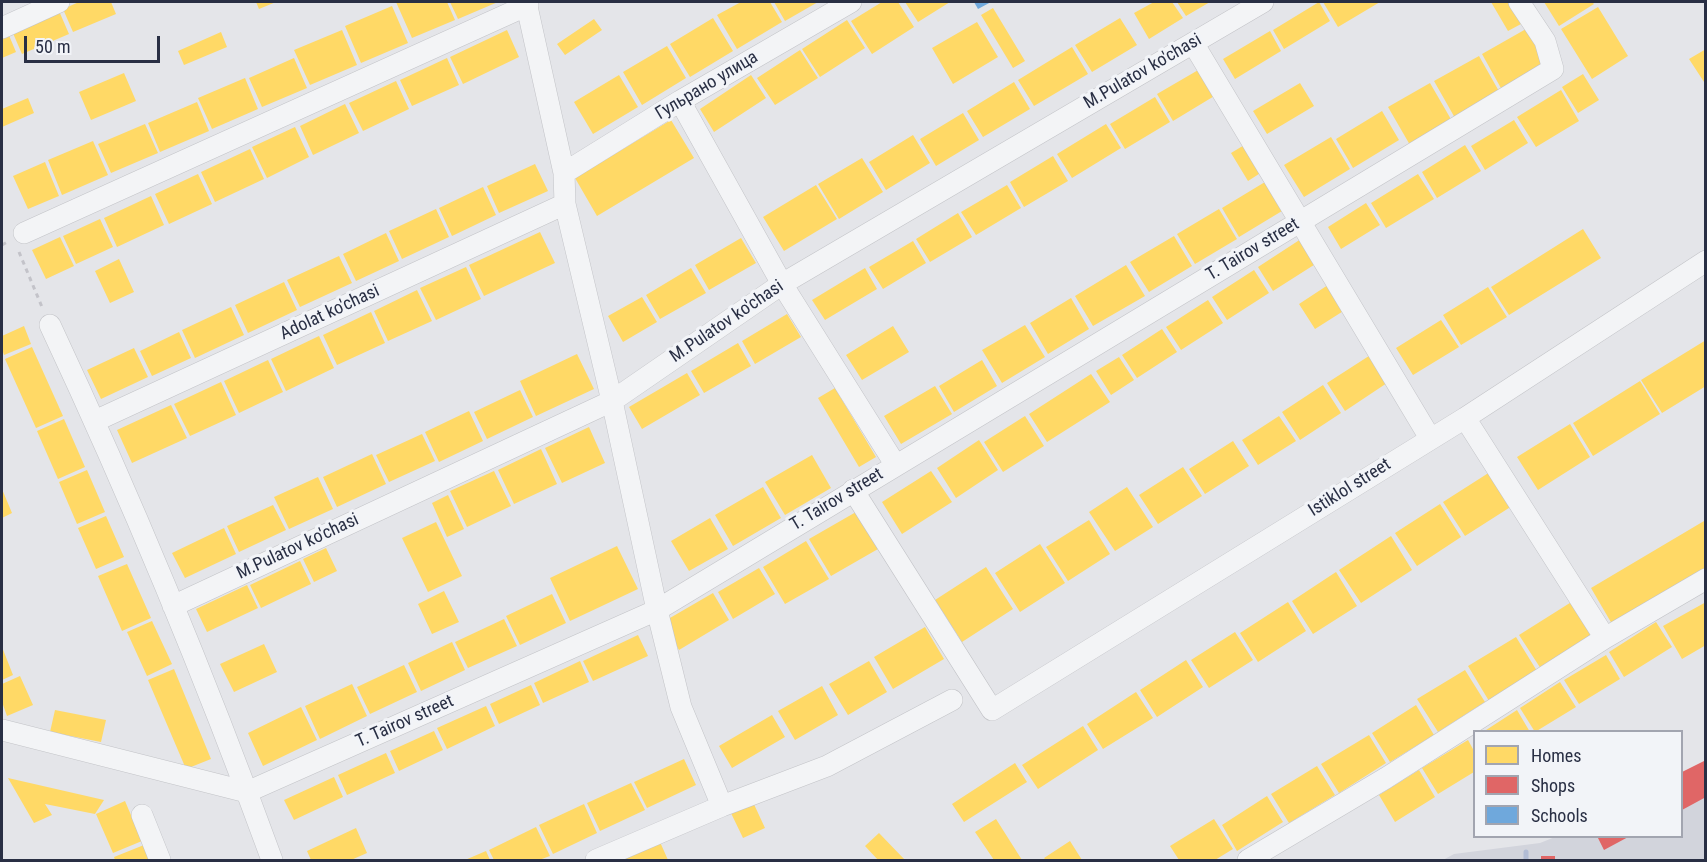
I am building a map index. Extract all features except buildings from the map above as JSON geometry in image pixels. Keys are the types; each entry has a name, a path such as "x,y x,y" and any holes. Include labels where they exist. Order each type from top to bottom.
{"street":[{"path":"2,28 59,2"},
{"name":"Гульрано улица","path":"564,173 680,101 851,2"},
{"name":"M.Pulatov ko'chasi","path":"173,606 612,401 782,284 1263,2"},
{"name":"T. Tairov street","path":"247,792 657,610 1553,69 1545,41 1519,2"},
{"path":"21,242 527,3 564,173 565,204 612,401 657,610 681,707 722,806"},
{"path":"1193,43 1430,438"},
{"path":"680,101 782,284 896,464"},
{"name":"Adolat ko'chasi","path":"94,421 565,204"},
{"name":"Istiklol street","path":"853,490 992,710 1465,418 1706,261"},
{"path":"50,325 94,421 173,606 272,861"},
{"path":"1465,418 1605,638"},
{"path":"1248,861 1386,778 1605,638 1706,579"},
{"path":"596,861 722,806 827,766 952,700"},
{"path":"2,730 247,792"},
{"path":"142,815 160,861"}],"path":[{"path":"21,242 50,325"}],"shaded area":[{"path":"1705,767 1705,860 1443,860 1454,854 1540,843 1552,838 1683,838 1683,778"}],"waterway":[{"path":"1526,852 1526,860"}]}
